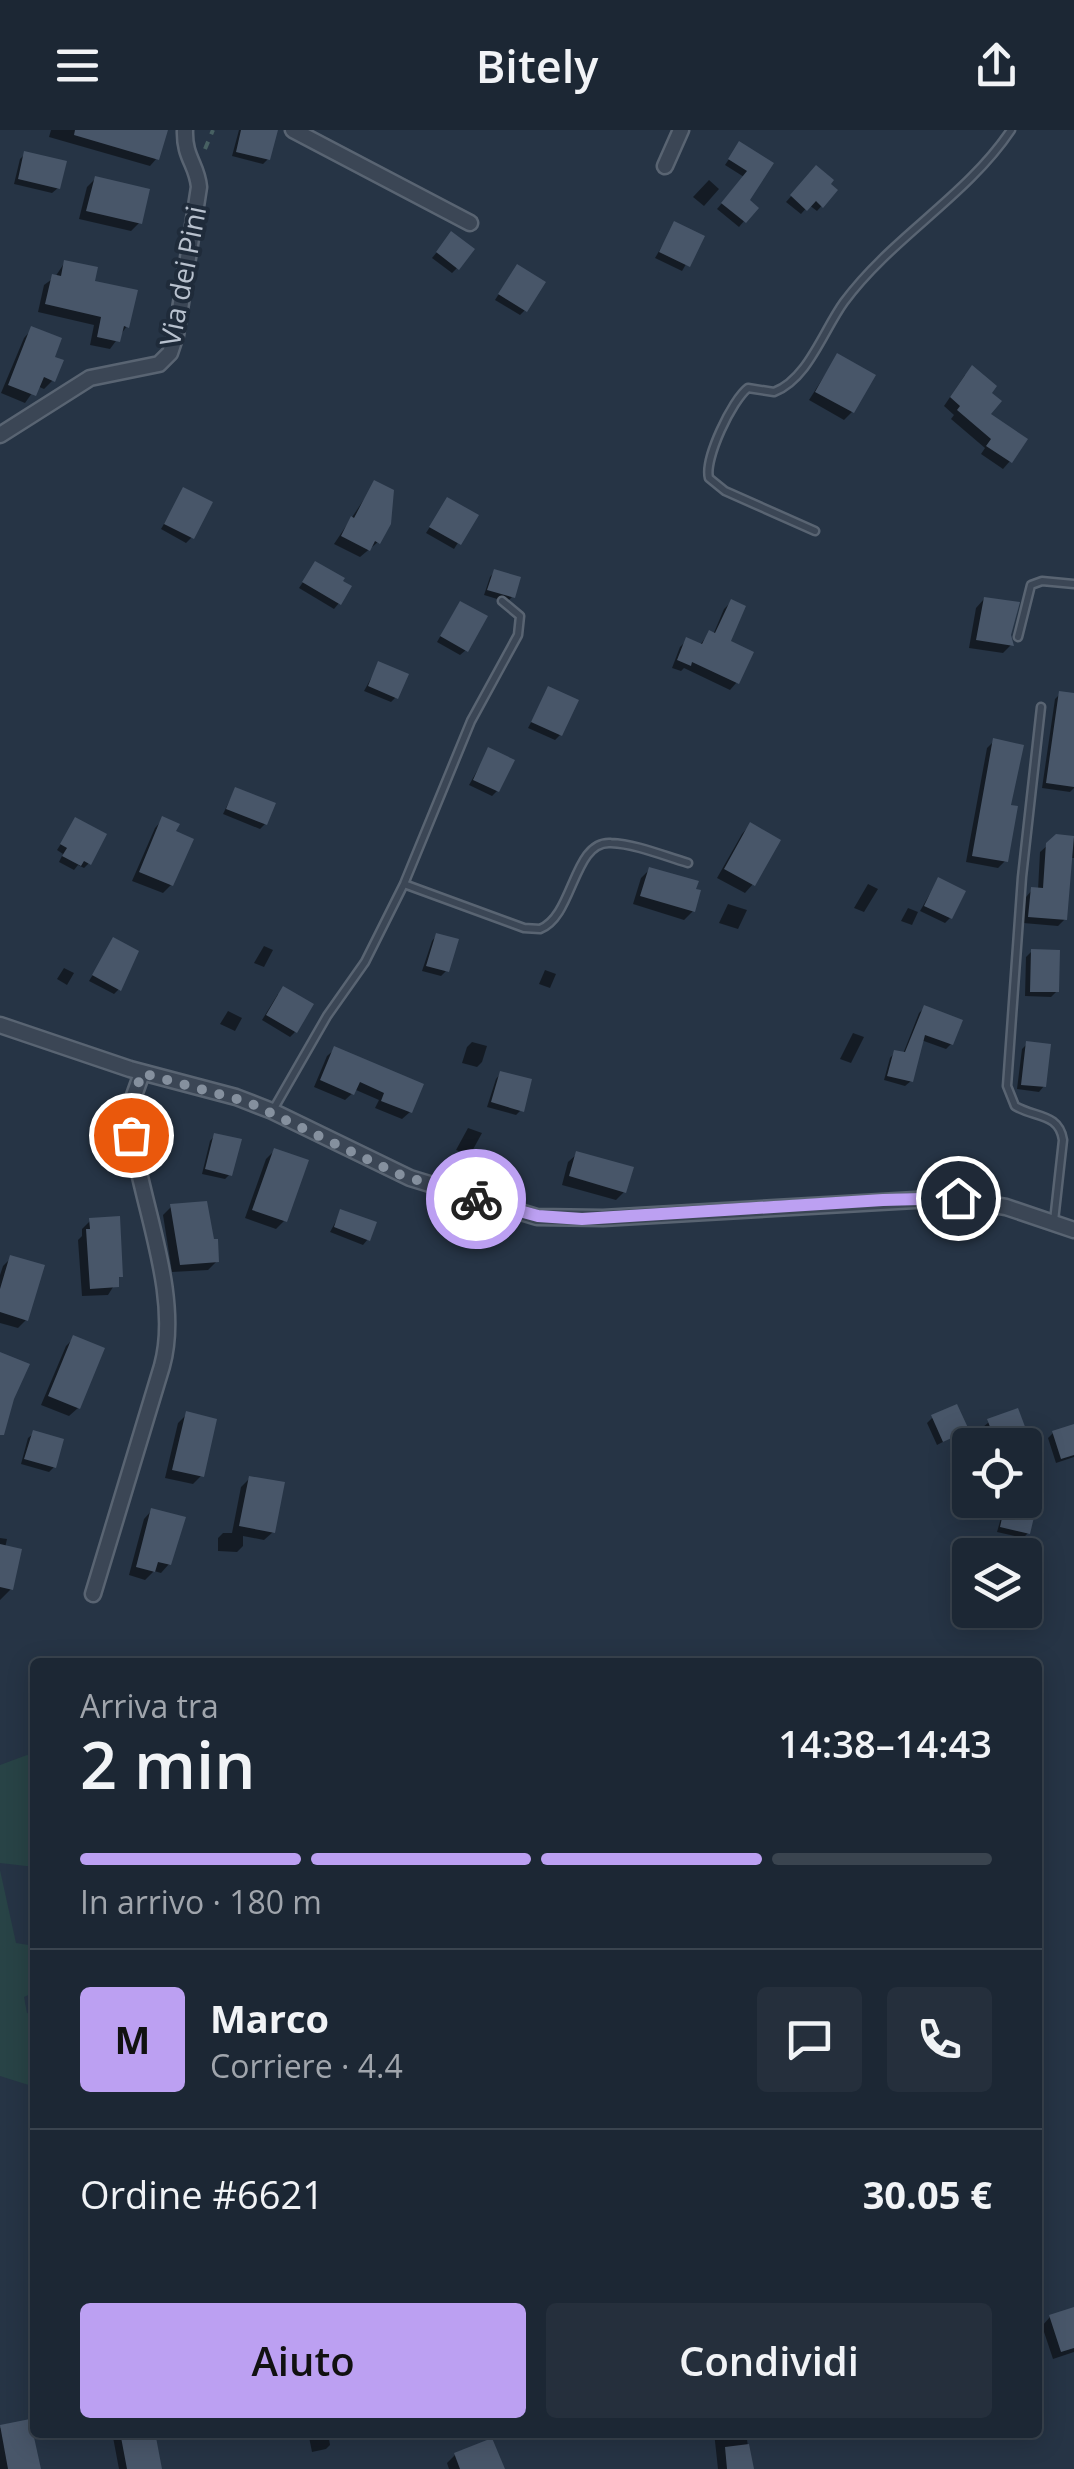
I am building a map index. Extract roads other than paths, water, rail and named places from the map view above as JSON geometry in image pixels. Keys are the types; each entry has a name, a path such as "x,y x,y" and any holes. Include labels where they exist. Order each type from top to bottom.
{"street":[{"name":"Via dei Pini","path":"0,435 90,378 151,368 170,354 199,187 186,154 185,130"},
{"path":"293,130 470,223"},
{"path":"666,166 681,130"},
{"path":"0,1025 142,1073 224,1094 272,1111 410,1178 546,1218 950,1198 1006,1207 1074,1230"},
{"path":"93,1594 162,1366 168,1334 166,1298 130,1125 131,1104 142,1073"}],"lane":[{"path":"815,531 725,491 709,478 709,459 736,401 748,388 774,392 795,379 857,286 977,173 1011,130"},
{"path":"1018,637 1031,585 1042,580 1074,584"},
{"path":"272,1111 333,1007 365,962 404,884 471,721 520,630 522,620 517,611 502,601"},
{"path":"1041,707 1022,876 1007,1086 1015,1106 1050,1118 1063,1134 1054,1222"},
{"path":"404,884 524,928 540,930 558,917 586,855 598,845 616,844 688,863"}]}
